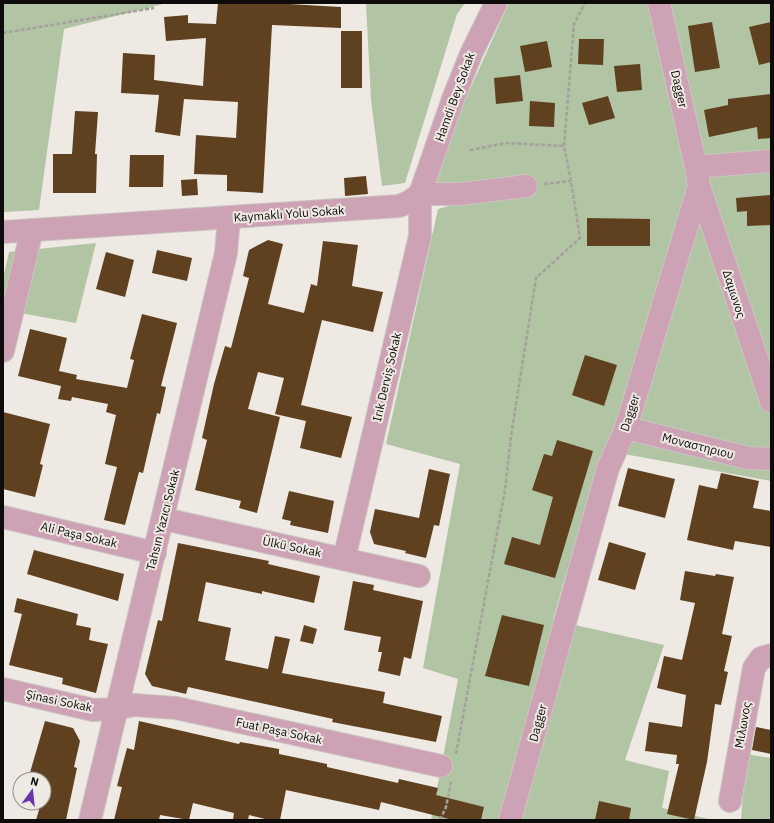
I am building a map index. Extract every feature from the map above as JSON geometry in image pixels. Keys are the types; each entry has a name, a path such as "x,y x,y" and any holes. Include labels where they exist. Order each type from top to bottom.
{"street":[{"name":"Hamdi Bey Sokak","path":"420,194 452,99 471,54 496,3"},
{"name":"Dagger","path":"510,820 608,468 626,428 698,177 659,3"},
{"path":"698,177 771,161"},
{"name":"Δαμωνος","path":"698,177 771,401"},
{"path":"420,194 461,194 526,186"},
{"name":"Kaymaklı Yolu Sokak","path":"3,232 399,206 409,202 420,194"},
{"name":"Irık Derviş Sokak","path":"344,559 420,236 420,194"},
{"name":"Tahsın Yazıcı Sokak","path":"90,820 116,709 164,519 226,252 229,218"},
{"path":"3,351 32,230"},
{"name":"Μοναστηριου","path":"626,428 748,458 771,459"},
{"name":"Ali Paşa Sokak","path":"3,517 155,553"},
{"name":"Ülkü Sokak","path":"164,519 420,576"},
{"name":"Μιλωνος","path":"730,801 754,668 760,658 769,655"},
{"name":"Şinasi Sokak","path":"3,689 94,710 116,709"},
{"name":"Fuat Paşa Sokak","path":"116,709 134,705 176,708 449,768"}],"path":[{"path":"440,820 446,807 449,768 505,490 511,436 536,278 580,238 564,146 574,24 584,3"},
{"path":"3,34 154,8"},
{"path":"470,150 506,142 564,146"},
{"path":"526,186 571,181"}],"green space":[{"path":"3,3 167,3 64,29 39,210 3,212"},
{"path":"366,3 465,3 457,14 405,183 382,186 371,100"},
{"path":"509,3 771,3 771,481 608,451 563,584 553,620 664,645 625,760 669,771 662,808 713,820 431,820 458,679 423,668 460,464 386,444 438,209 466,201 435,187 456,120"},
{"path":"96,243 76,323 3,310 3,279 9,252"},
{"path":"746,754 771,758 771,820 741,820"}],"building":[{"path":"218,3 272,3 341,7 341,28 272,25 263,193 227,191 227,175 194,174 196,135 236,138 238,102 184,99 180,136 155,132 159,95 121,93 123,53 155,55 154,80 203,86 206,38 166,41 164,17 188,15 188,23 216,24"},
{"path":"712,22 720,68 695,72 688,26"},
{"path":"771,22 771,62 759,65 749,27"},
{"path":"341,31 362,31 362,88 341,88"},
{"path":"579,39 604,39 603,65 578,64"},
{"path":"547,41 552,67 525,72 520,46"},
{"path":"640,64 642,90 617,92 614,66"},
{"path":"520,75 523,101 496,104 494,78"},
{"path":"771,94 771,138 758,139 757,127 709,137 704,110 728,105 728,99"},
{"path":"608,96 615,118 589,125 582,103"},
{"path":"530,101 555,103 554,127 529,126"},
{"path":"75,111 98,112 95,154 97,154 96,193 53,193 53,154 72,154"},
{"path":"130,155 164,155 163,187 129,187"},
{"path":"366,176 368,194 345,196 344,178"},
{"path":"197,179 198,195 182,196 181,180"},
{"path":"770,195 771,225 747,226 747,211 737,212 736,198"},
{"path":"587,218 650,219 650,246 587,246"},
{"path":"268,240 283,244 268,304 304,313 311,284 317,286 323,241 358,245 352,286 383,292 373,332 322,320 301,405 352,417 341,458 300,448 306,421 275,414 284,378 258,372 248,409 280,417 257,513 239,508 241,501 195,490 207,440 202,438 214,384 225,346 231,348 249,278 243,276 249,250"},
{"path":"157,250 192,258 187,281 152,273"},
{"path":"106,252 134,260 125,297 96,289"},
{"path":"142,314 177,323 161,386 166,387 160,414 157,413 143,473 139,472 125,525 104,520 117,467 105,464 116,415 106,412 108,404 72,397 71,401 58,399 61,386 18,376 30,329 67,338 59,371 77,375 76,379 127,388 134,360 130,359"},
{"path":"585,355 617,365 604,406 572,395"},
{"path":"3,412 50,424 40,464 43,465 35,497 3,489"},
{"path":"557,440 593,451 555,578 504,564 512,537 540,545 553,497 532,490 544,454 552,456"},
{"path":"628,468 675,479 665,518 618,506"},
{"path":"429,469 450,474 439,526 434,525 426,558 405,553 406,551 374,544 370,532 375,509 419,518"},
{"path":"721,473 759,481 753,508 771,511 771,547 735,541 733,550 687,540 699,485 717,489"},
{"path":"289,491 334,501 328,533 290,525 291,521 282,519"},
{"path":"609,542 646,553 635,590 598,580"},
{"path":"178,543 269,561 268,564 320,576 314,603 262,591 262,594 206,582 198,621 231,628 225,660 268,669 275,636 290,639 282,673 385,692 383,703 442,716 436,742 332,722 333,719 188,687 186,694 152,686 145,674 158,620 162,621"},
{"path":"34,550 124,574 118,601 27,574"},
{"path":"685,571 715,576 716,574 734,577 722,634 732,636 724,671 728,672 721,705 715,704 707,762 694,820 667,814 679,764 676,764 677,755 645,751 649,722 682,727 686,695 657,688 664,656 682,660 695,603 680,600"},
{"path":"353,581 374,585 373,590 423,601 411,659 404,657 400,676 378,671 382,652 378,652 381,637 344,630"},
{"path":"17,598 78,614 76,625 91,628 89,640 108,644 96,693 62,684 63,678 9,665 22,614 14,612"},
{"path":"502,615 544,625 529,686 485,676"},
{"path":"304,625 317,629 313,644 300,641"},
{"path":"45,721 73,728 80,741 74,767 77,768 66,820 36,820 39,811 52,811 52,771 30,771"},
{"path":"139,721 239,744 240,742 279,749 279,754 327,764 327,767 398,783 399,779 438,788 436,795 484,807 481,820 453,820 381,802 379,810 286,790 280,820 269,820 249,815 248,820 233,820 234,813 193,803 189,820 160,815 159,820 114,820 122,787 117,786 127,748 134,750"},
{"path":"756,727 771,730 771,754 752,750"},
{"path":"599,801 631,808 629,820 595,820"}]}
